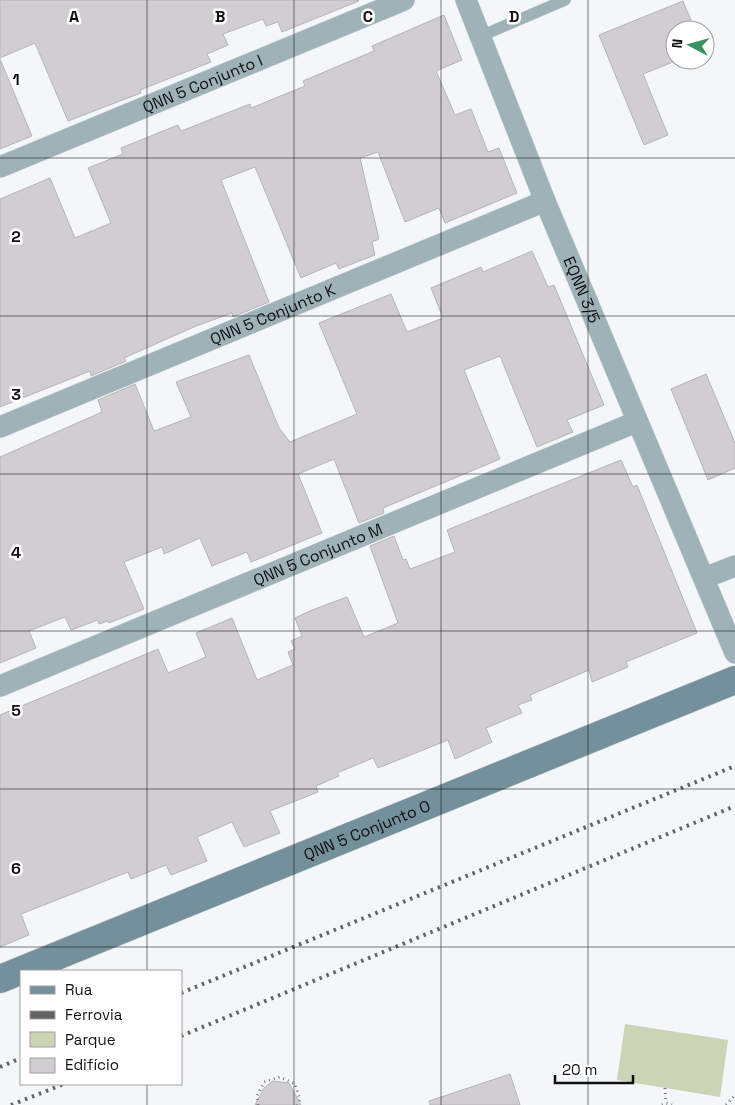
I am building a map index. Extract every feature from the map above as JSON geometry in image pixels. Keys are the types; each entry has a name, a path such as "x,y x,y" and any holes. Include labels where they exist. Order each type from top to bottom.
{"street":[{"name":"QNN 5 Conjunto I","path":"0,167 404,0"},
{"name":"EQNN 3/5","path":"466,0 544,202 735,654"},
{"name":"QNN 5 Conjunto K","path":"0,427 544,202"},
{"name":"QNN 5 Conjunto M","path":"0,686 636,422"},
{"path":"704,578 735,566"},
{"name":"QNN 5 Conjunto O","path":"22,970 735,680"},
{"name":"QNN 5 Conjunto O","path":"0,979 20,971"}],"lane":[{"path":"481,36 565,0"}],"path":[{"path":"258,1105 257,1096 264,1082 280,1077 295,1084 300,1100 297,1105"},
{"path":"665,1088 664,1104 672,1105"},
{"path":"726,1105 735,1095"}],"green space":[{"path":"625,1024 728,1040 720,1097 617,1080"}],"building":[{"path":"0,0 359,1 282,32 278,22 266,26 263,19 223,34 228,45 207,54 211,62 140,90 141,93 68,121 35,43 0,58"},
{"path":"683,1 691,20 665,20 665,65 643,74 668,135 644,145 599,35"},
{"path":"444,15 462,60 436,71 455,115 471,109 488,152 499,148 517,193 445,223 439,208 405,222 378,152 360,158 379,239 372,242 375,255 339,269 336,263 301,278 255,167 221,180 269,302 233,317 232,313 196,326 124,358 126,361 91,376 90,371 0,407 0,199 50,178 75,238 111,223 88,168 123,154 121,148 178,125 181,131 250,104 251,108 305,86 303,81 374,51 372,46"},
{"path":"0,59 32,136 0,149"},
{"path":"532,251 548,287 554,285 604,405 567,420 573,432 537,447 500,356 464,370 500,459 383,508 384,513 359,523 334,459 298,474 322,533 251,562 247,552 212,566 200,538 164,554 162,547 124,562 144,609 109,623 108,621 99,624 98,620 71,630 65,617 29,631 36,648 0,663 0,457 102,412 98,400 135,384 154,431 191,417 176,382 249,355 279,428 290,442 357,414 319,323 391,294 407,332 443,318 431,288 481,267 483,272"},
{"path":"706,374 735,443 735,468 708,480 671,389"},
{"path":"621,460 633,487 637,485 697,633 626,662 628,667 592,682 589,670 530,695 532,700 518,705 522,713 486,728 492,742 455,759 448,740 378,768 373,758 337,773 339,776 316,786 318,792 270,811 280,833 244,847 232,822 197,837 207,861 171,875 166,865 131,879 128,872 21,914 29,935 0,947 0,715 158,649 168,673 206,657 196,633 232,618 257,680 293,665 288,652 295,649 291,641 302,636 295,618 312,610 347,597 364,637 398,623 370,546 394,536 403,560 406,559 410,569 455,552 447,530"},
{"path":"510,1074 520,1105 430,1105 429,1101"},
{"path":"273,1081 289,1083 301,1105 255,1105 264,1088"}],"railway":[{"path":"182,993 735,766"},
{"path":"182,1036 735,806"},
{"path":"0,1067 20,1058"},
{"path":"11,1105 61,1085"}]}
